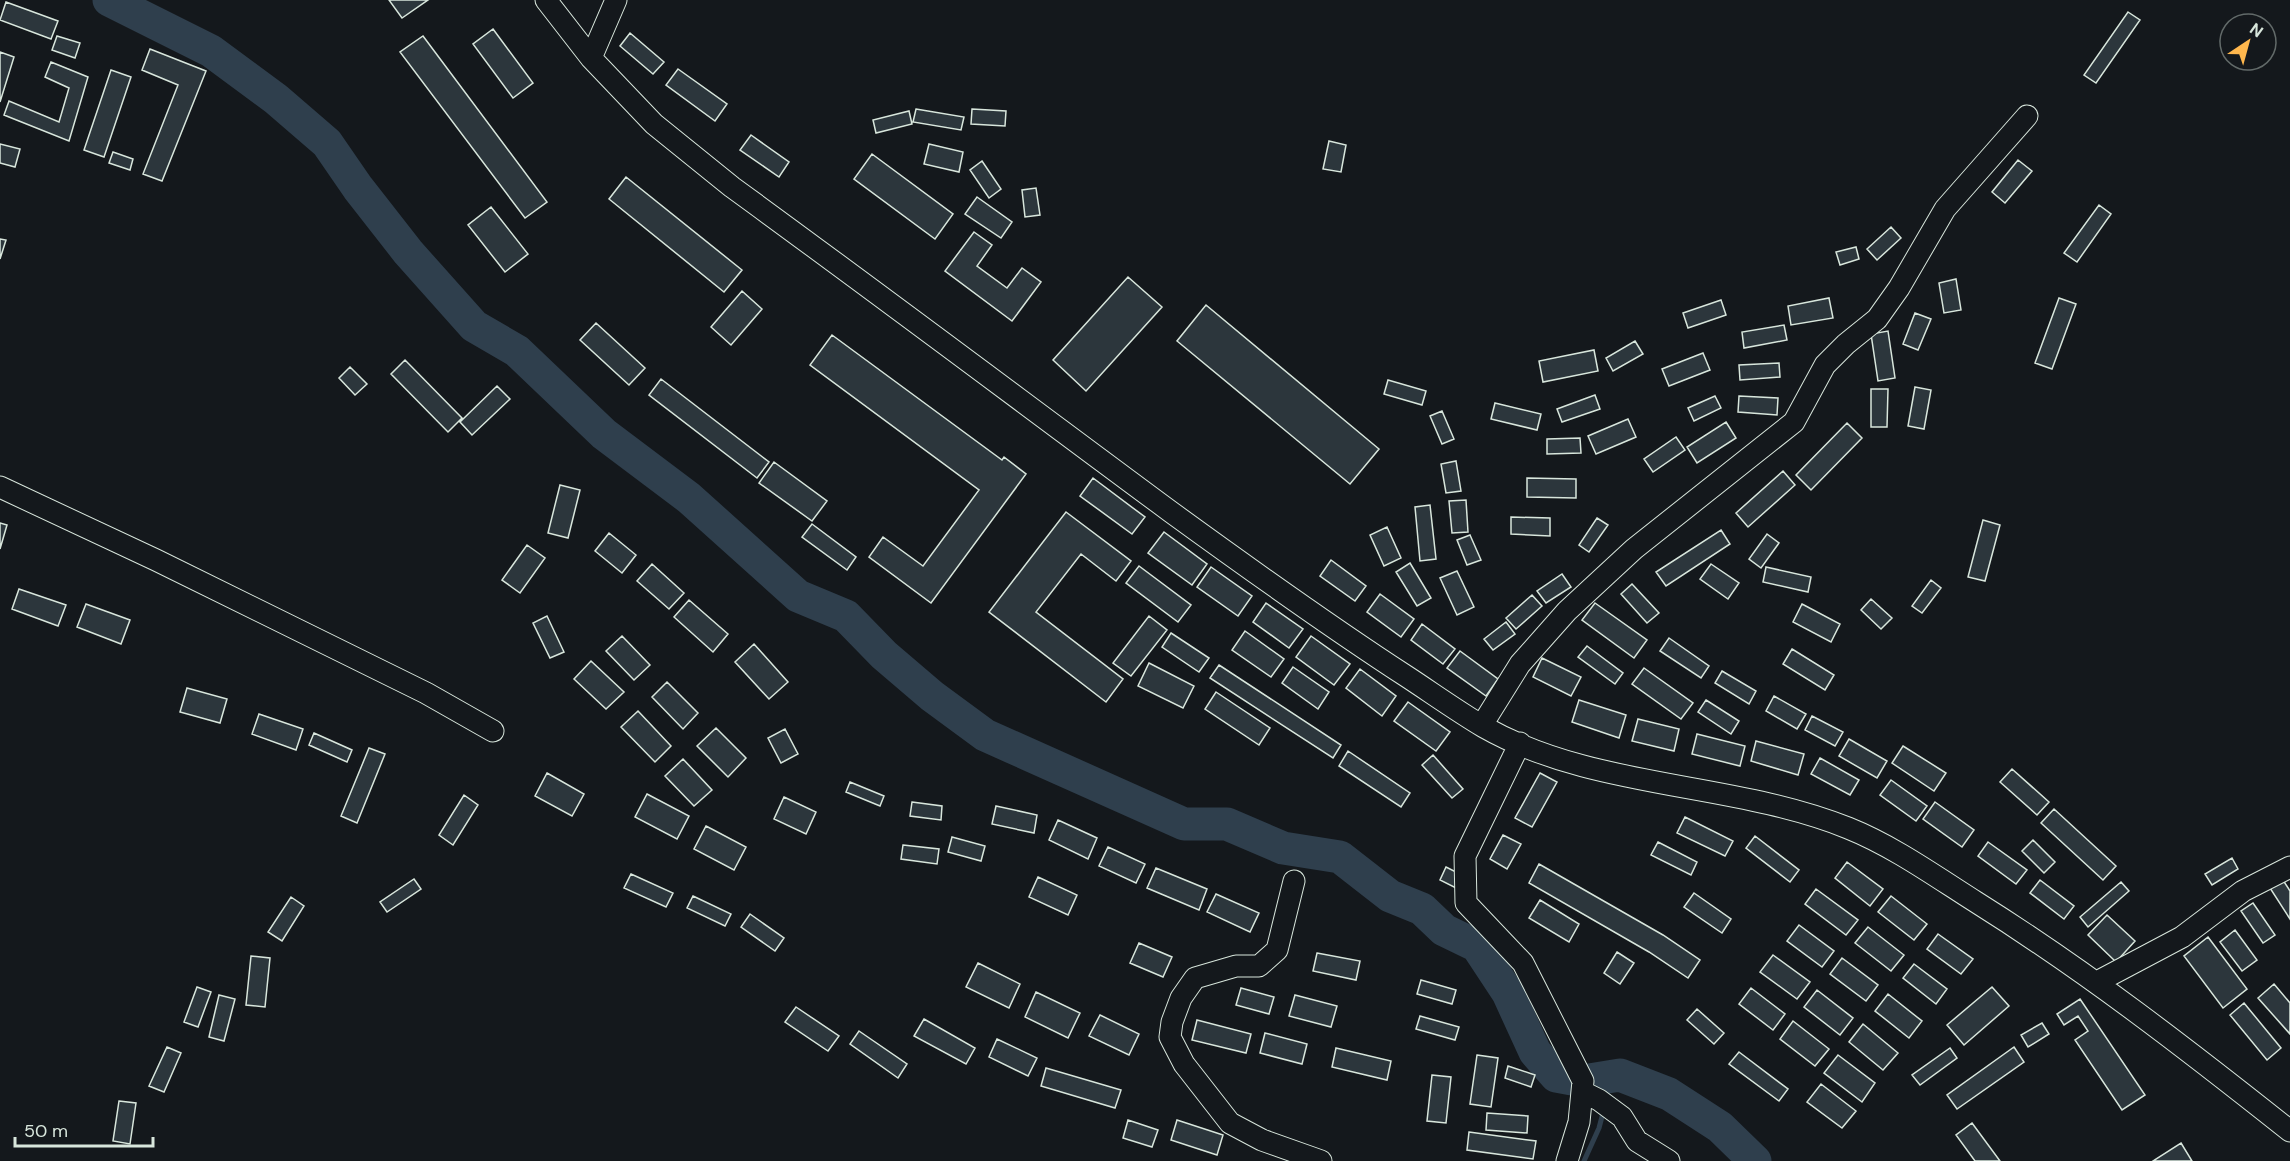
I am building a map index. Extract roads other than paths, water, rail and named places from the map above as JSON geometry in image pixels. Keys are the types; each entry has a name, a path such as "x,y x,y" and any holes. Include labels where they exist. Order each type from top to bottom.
{"street":[{"path":"546,0 591,58 654,124 732,187 1236,560 1354,642 1500,734 1562,759 1607,772 1729,795 1801,812 1852,829 1918,864 2022,930 2097,982 2290,1131"},
{"path":"591,58 616,0"},
{"path":"1567,1161 1580,1122 1582,1081 1523,963 1466,903 1465,856 1520,664 1567,611 1634,549 1794,422 1825,365 1846,344 1877,320 1946,209 2027,116"},
{"path":"0,487 156,560 426,693 493,732"},
{"path":"2097,982 2182,937 2243,891 2290,867"},
{"path":"1294,881 1277,950 1259,966 1236,966 1195,978 1181,998 1172,1022 1170,1037 1184,1064 1230,1123 1262,1140 1322,1161"},
{"path":"1583,1092 1599,1100 1622,1118 1637,1141 1669,1161"}],"waterway":[{"path":"109,0 211,51 276,99 327,143 358,188 408,252 474,326 517,351 604,434 689,498 798,596 846,616 884,655 932,696 985,735 1184,824 1227,824 1283,848 1340,857 1390,896 1422,909 1444,930 1477,946 1508,993 1535,1052 1556,1076 1583,1081 1620,1075 1669,1094 1720,1127 1755,1161"},
{"path":"1593,1080 1608,1095"},
{"path":"1584,1161 1599,1128 1604,1109"}]}
